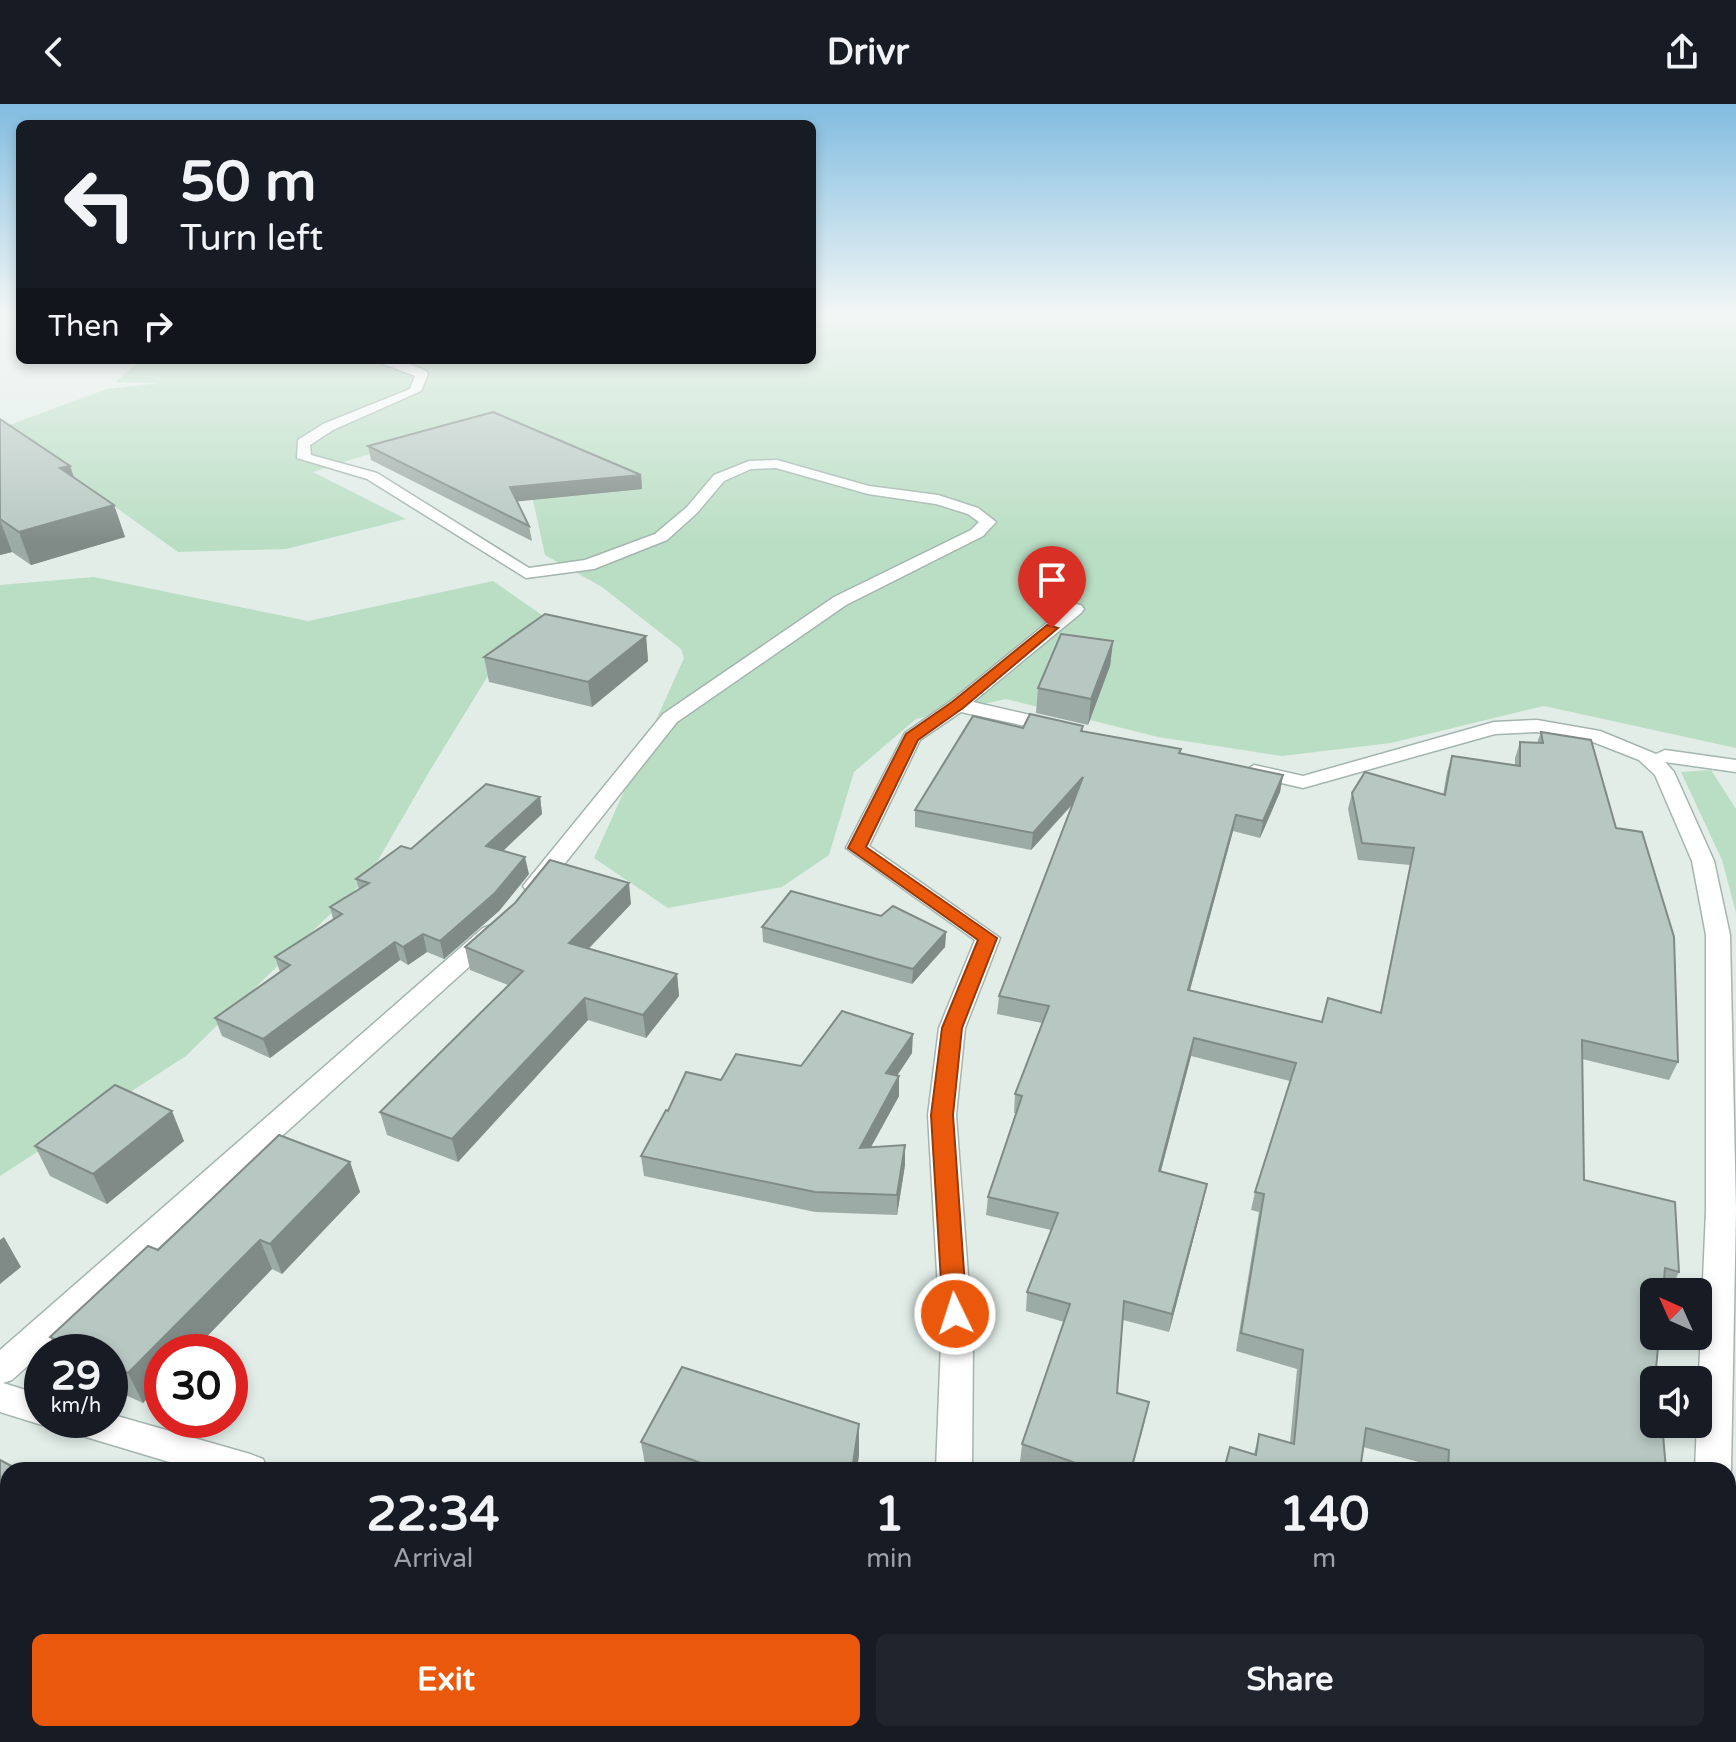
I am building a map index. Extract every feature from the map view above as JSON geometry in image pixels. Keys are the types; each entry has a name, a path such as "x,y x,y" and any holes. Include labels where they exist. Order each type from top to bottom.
{"street":[{"path":"0,1370 514,912 670,718 840,601 967,538 988,522 973,511 938,500 868,490 777,464 749,465 719,478 692,510 661,537 588,565 526,573 372,476 304,458 303,443 328,427 416,388"},
{"path":"954,1462 957,1342 942,1115 952,1028 988,938 857,848 912,737 958,705 1075,609"},
{"path":"958,705 1078,732"},
{"path":"1228,765 1303,782 1494,728 1537,726 1593,735 1646,756 1664,772 1703,861 1718,935 1721,1210 1713,1462"},
{"path":"1665,756 1736,766"},
{"path":"0,1397 24,1404"},
{"path":"128,1435 222,1462"}],"green space":[{"path":"1736,388 1736,748 1544,706 1391,743 1282,756 1158,737 1006,699 916,719 854,772 829,855 782,887 668,908 594,858 684,658 681,649 602,587 545,555 520,441 483,417 313,472 406,519 286,549 178,552 4,427 107,389"},
{"path":"94,577 308,621 493,581 549,620 513,635 369,876 186,1056 0,1176 0,585"},
{"path":"1711,770 1736,809 1736,913 1722,860 1681,772"}],"building":[{"path":"493,412 641,475 510,487 529,526 368,446"},
{"path":"0,419 70,466 60,468 114,505 19,532 0,519"},
{"path":"545,614 646,636 588,682 484,657"},
{"path":"1061,634 1113,641 1091,699 1038,688"},
{"path":"1030,714 1083,726 1081,731 1181,749 1179,753 1283,775 1263,821 1236,815 1188,990 1322,1022 1328,998 1381,1013 1414,848 1362,843 1352,793 1365,772 1445,795 1452,756 1520,766 1520,742 1543,743 1541,732 1591,740 1616,828 1642,832 1674,937 1678,1062 1582,1040 1584,1180 1675,1202 1679,1272 1665,1268 1664,1278 1640,1278 1640,1350 1658,1350 1656,1366 1640,1366 1640,1438 1663,1438 1665,1462 1448,1462 1449,1450 1366,1428 1361,1462 1226,1462 1230,1447 1256,1455 1259,1434 1294,1444 1303,1350 1241,1333 1264,1194 1255,1192 1296,1063 1194,1038 1159,1171 1207,1184 1172,1314 1124,1301 1117,1393 1149,1402 1133,1462 1073,1462 1022,1444 1070,1304 1027,1292 1058,1213 988,1197 1022,1096 1015,1094 1049,1006 999,996 1083,777 1033,833 915,810 973,716 1023,728"},
{"path":"486,784 540,797 486,846 525,857 495,893 440,941 423,934 403,947 395,942 263,1039 215,1018 290,965 275,957 342,914 330,907 369,883 356,879 401,846 411,849"},
{"path":"550,860 629,883 569,943 677,974 643,1015 585,998 452,1139 380,1112 523,971 465,947 515,903"},
{"path":"791,891 881,916 893,906 946,932 913,969 762,927"},
{"path":"842,1011 913,1034 886,1073 899,1076 860,1148 905,1145 897,1195 815,1192 641,1156 668,1111 686,1072 721,1080 736,1054 801,1066"},
{"path":"115,1085 172,1111 93,1174 35,1146"},
{"path":"279,1135 350,1162 270,1244 260,1240 167,1334 144,1334 144,1357 128,1373 128,1334 53,1334 148,1246 158,1250"},
{"path":"682,1367 859,1424 853,1462 698,1462 641,1442"}],"route":[{"path":"955,1314 942,1115 952,1028 988,938 857,848 912,737 958,705 1052,628"}]}
